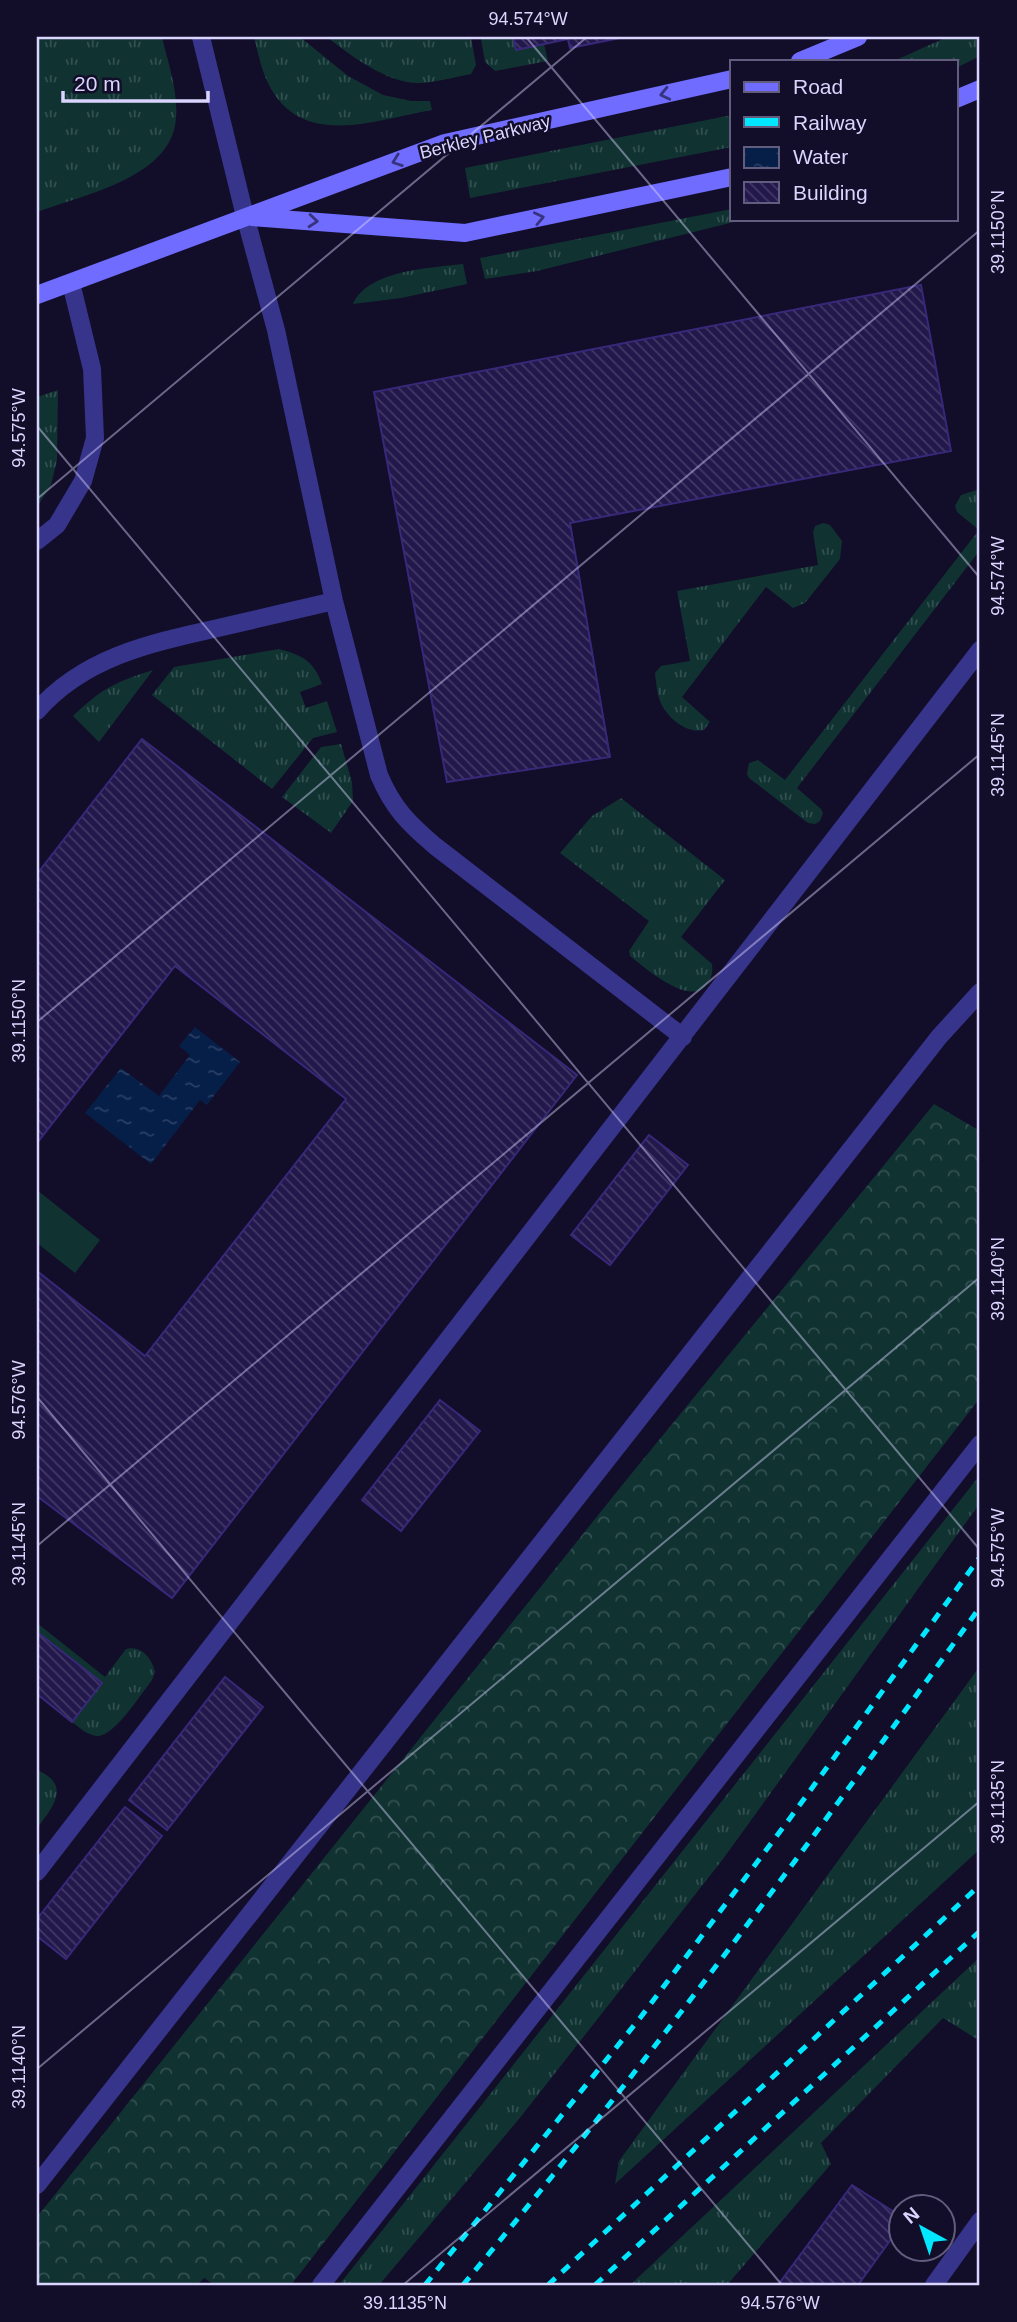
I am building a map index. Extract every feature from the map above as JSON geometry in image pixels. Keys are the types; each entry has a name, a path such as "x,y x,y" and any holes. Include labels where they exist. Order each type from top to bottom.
{"main road":[{"path":"802,60 858,37"},
{"name":"Berkley Parkway","path":"37,295 445,143 730,79"},
{"path":"958,98 980,89"},
{"name":"Berkley Parkway","path":"245,216 465,233 730,177"}],"street":[{"path":"201,37 276,330 334,601 379,775 388,798 407,823 683,1037"},
{"path":"37,541 57,524 83,481 95,438 92,369 71,282"},
{"path":"37,711 61,686 139,646 334,601"},
{"path":"37,1872 980,650"},
{"path":"37,2185 939,1037 980,992"},
{"path":"321,2285 980,1444"},
{"path":"934,2285 980,2221"}],"green space":[{"path":"37,37 162,37 176,97 176,117 171,138 160,155 143,169 101,190 37,212"},
{"path":"254,37 300,37 348,76 383,95 411,101 430,101 432,110 364,124 319,124 299,117 282,104 268,83"},
{"path":"327,37 471,37 476,65 471,74 421,83 409,82 371,68"},
{"path":"513,37 516,50 544,44 548,61 495,71 485,62 481,39"},
{"path":"947,37 980,37 980,56 958,67 958,60 896,60"},
{"path":"730,115 730,147 470,198 465,168"},
{"path":"730,209 730,220 742,220 537,271 485,279 480,258"},
{"path":"463,264 467,284 401,298 353,304 372,284 386,277 418,269"},
{"path":"58,390 57,460 51,485 37,507 37,397"},
{"path":"980,489 980,550 797,788 823,813 820,821 815,824 808,823 749,778 749,763 758,760 785,780 979,530 957,512 955,506 961,495"},
{"path":"823,523 830,525 842,541 840,559 805,603 793,608 766,587 682,697 710,722 704,730 697,731 678,723 667,713 660,701 655,673 661,666 690,661 677,591 818,565 813,532 815,526"},
{"path":"279,649 311,664 322,684 300,692 306,708 327,701 337,732 313,738 272,789 152,695 174,667"},
{"path":"153,670 99,742 73,716 110,687"},
{"path":"341,744 352,782 353,801 331,833 282,797 321,747"},
{"path":"621,798 725,880 681,937 712,964 710,980 699,991 679,989 630,956 629,951 649,921 560,853 592,816"},
{"path":"934,1104 980,1131 980,1398 291,2285 215,2285 204,2278 197,2285 37,2285 37,2217 623,1484"},
{"path":"37,1190 100,1240 75,1273 37,1243"},
{"path":"980,1475 980,1503 723,1859 519,2119 379,2285 339,2285"},
{"path":"37,1623 105,1677 126,1649 141,1651 151,1662 155,1672 152,1680 111,1730 97,1736 72,1722 102,1683 37,1632"},
{"path":"980,1666 980,1849 615,2184 619,2161"},
{"path":"37,1770 48,1776 57,1789 49,1812 37,1828"},
{"path":"980,1957 980,2041 943,2018 821,2143 831,2164 727,2285 630,2285"}],"water":[{"path":"195,1027 240,1062 207,1105 200,1100 151,1164 85,1113 121,1068 159,1096 190,1055 179,1046"}],"building":[{"path":"513,37 625,37 570,48 568,39 516,50"},
{"path":"921,285 951,451 570,523 610,757 447,782 374,392"},
{"path":"142,739 577,1075 172,1598 37,1496 37,1271 145,1356 346,1099 175,966 37,1143 37,874"},
{"path":"649,1135 688,1165 610,1265 571,1235"},
{"path":"440,1400 480,1431 401,1531 362,1500"},
{"path":"37,1632 102,1683 72,1722 37,1694"},
{"path":"225,1677 263,1707 167,1830 129,1800"},
{"path":"125,1807 162,1836 66,1959 37,1936 37,1919"},
{"path":"852,2185 888,2208 888,2243 858,2285 778,2285"}],"railway":[{"path":"425,2285 640,2018 788,1821 980,1557"},
{"path":"463,2285 597,2120 728,1951 980,1607"},
{"path":"548,2285 980,1885"},
{"path":"595,2285 980,1931"}]}
